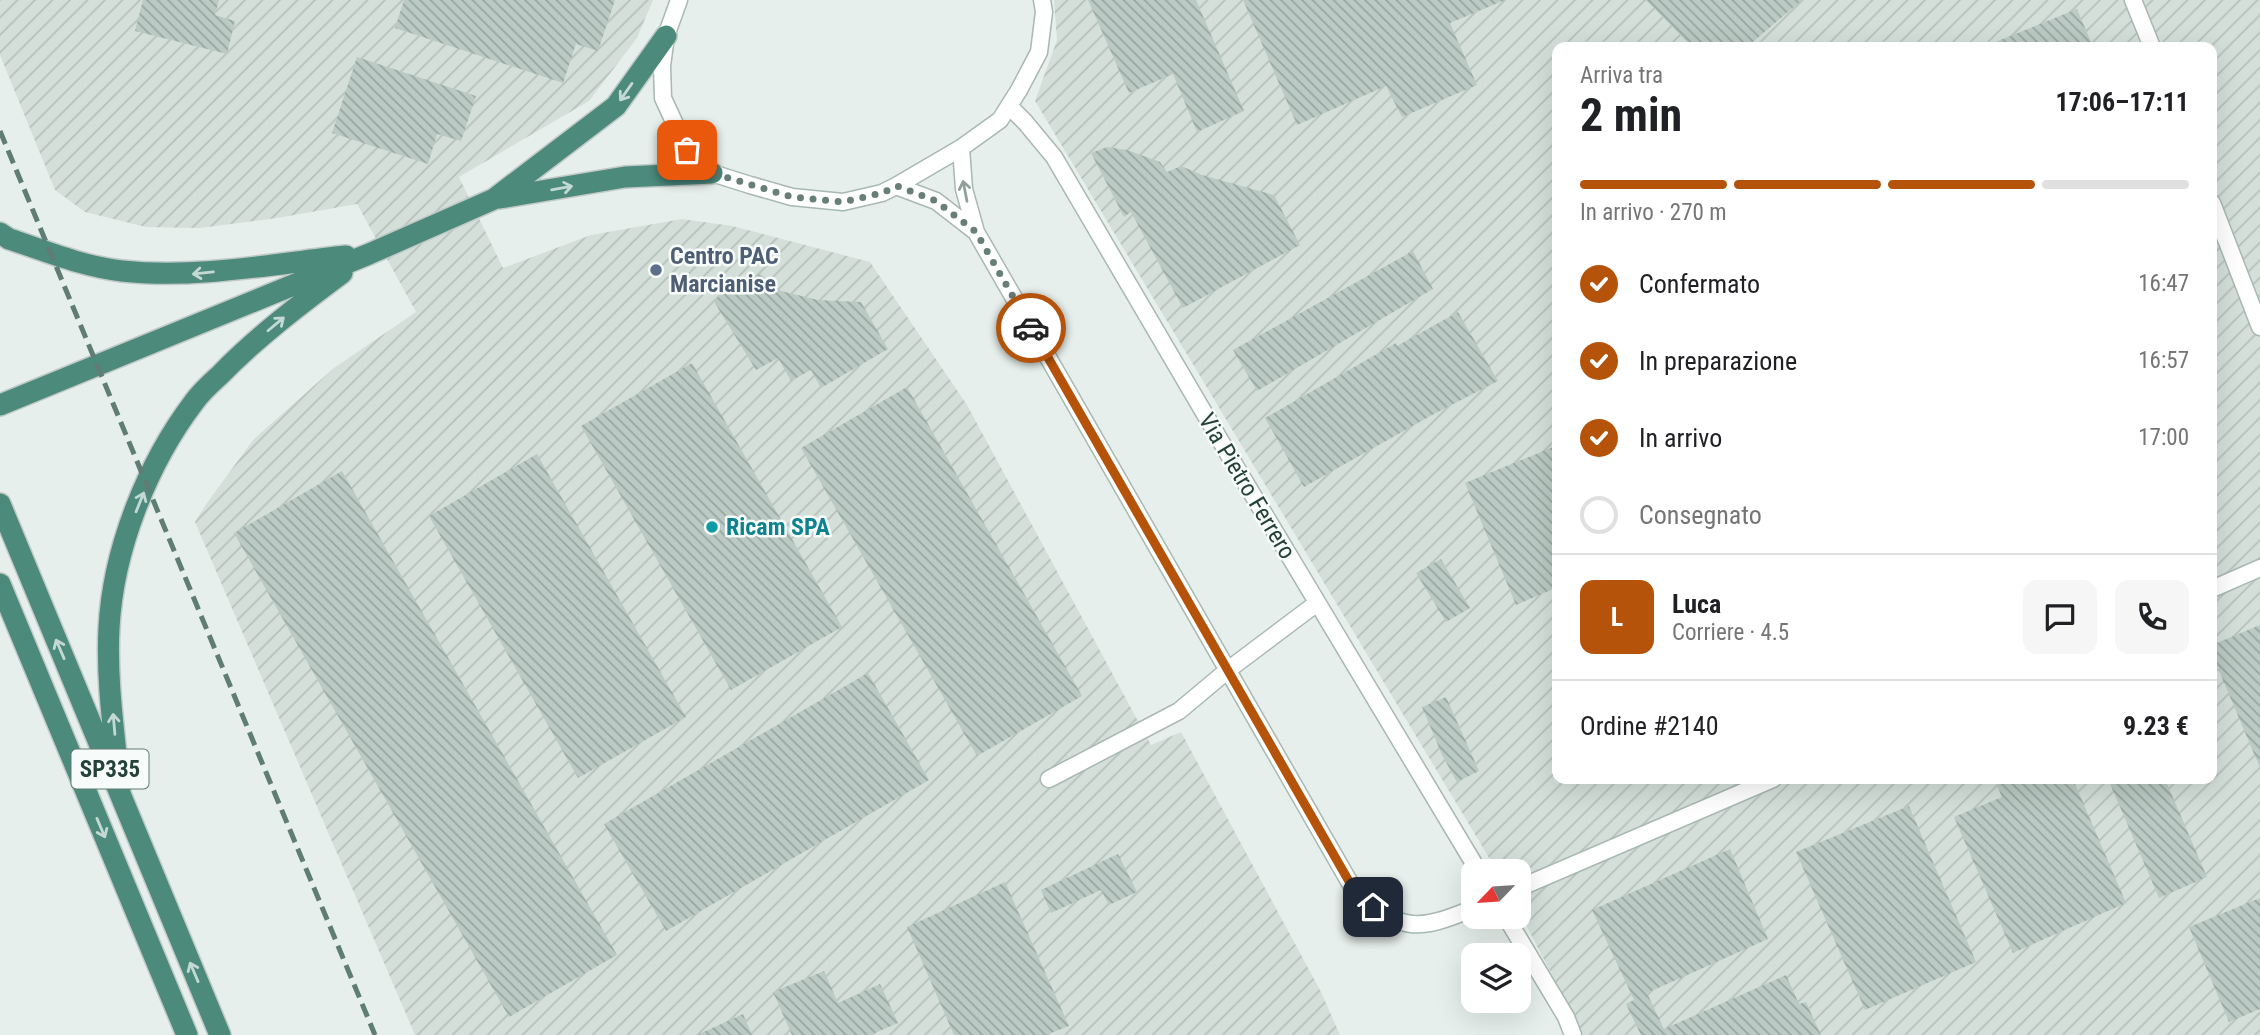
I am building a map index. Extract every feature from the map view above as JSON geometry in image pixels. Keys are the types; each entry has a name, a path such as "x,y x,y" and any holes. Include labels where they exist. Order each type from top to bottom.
{"highway":[{"path":"0,405 369,254 494,199 616,106 666,36"},
{"path":"494,199 625,177 712,173"},
{"path":"0,233 9,239 85,264 120,271 186,275 369,254"},
{"path":"120,793 111,694 109,629 114,581 123,542 159,456 194,400 241,353 294,308 369,254"},
{"name":"SP335","path":"0,504 220,1035"},
{"name":"SP335","path":"0,584 187,1035"}],"street":[{"path":"679,0 666,36 662,66 663,97 687,150 712,173 792,197 843,202 882,193 897,186 961,148 1000,120 1039,52 1044,12 1042,0"},
{"path":"2133,0 2150,42"},
{"name":"Via Pietro Ferrero","path":"1009,106 1054,157 1471,859"},
{"path":"961,148 964,189 976,232 1354,890 1373,907 1399,923 1430,924 1461,913"},
{"path":"897,186 936,201 976,232"},
{"path":"2217,216 2260,327"},
{"path":"2217,587 2260,568"},
{"path":"1049,779 1179,711 1317,603"},
{"path":"1531,883 1761,784"},
{"path":"1513,929 1566,1017 1573,1035"}],"shaded area":[{"path":"0,0 653,0 637,38 589,101 459,177 503,268 591,235 682,219 732,226 870,262 967,405 1151,745 1181,732 1321,992 1340,1035 415,1035 195,522 253,440 334,368 416,312 357,204 200,228 146,227 85,212 55,190 0,55"},
{"path":"1054,0 2260,0 2260,1035 1583,1035 1528,929 1531,929 1531,859 1490,859 1035,101 1057,40"}],"building":[{"path":"143,0 219,0 215,15 235,21 227,54 135,31"},
{"path":"404,0 615,0 598,51 576,44 563,83 395,28"},
{"path":"1088,0 1196,0 1244,111 1197,132 1173,74 1129,93"},
{"path":"1243,0 1505,0 1450,23 1477,85 1402,117 1386,86 1297,125"},
{"path":"1646,0 1802,0 1753,42 1687,42"},
{"path":"2077,9 2091,42 1995,42"},
{"path":"357,57 476,96 461,141 437,134 428,164 332,133"},
{"path":"1107,147 1127,150 1160,162 1167,172 1181,166 1202,175 1274,195 1300,245 1183,308 1131,212 1124,217 1091,153"},
{"path":"1413,251 1433,289 1257,391 1233,350"},
{"path":"760,274 781,291 818,300 861,302 888,349 821,388 811,370 791,381 778,358 756,370 713,300"},
{"path":"1458,312 1498,381 1304,487 1265,418 1396,343 1397,346"},
{"name":"Ricam SPA","path":"692,363 842,627 731,690 581,426"},
{"path":"907,387 1082,696 977,756 801,448"},
{"path":"1552,447 1552,590 1516,605 1465,483"},
{"path":"537,454 686,717 578,778 429,516"},
{"path":"342,471 617,955 509,1017 234,533"},
{"path":"1441,559 1470,608 1446,622 1416,573"},
{"path":"2260,625 2260,768 2217,666 2217,643"},
{"path":"868,673 929,780 666,931 604,824"},
{"path":"1446,697 1479,771 1457,782 1442,755 1422,707"},
{"path":"1996,784 2075,784 2126,903 2013,953 1954,817 2002,797"},
{"path":"2110,784 2167,784 2207,877 2159,898"},
{"path":"1909,806 1976,962 1865,1010 1796,852"},
{"path":"1730,849 1768,939 1647,993 1664,1029 1786,975 1799,1004 1806,1002 1821,1035 1641,1035 1626,1004 1634,1000 1592,910"},
{"path":"1118,854 1137,892 1109,905 1101,890 1051,913 1041,890"},
{"path":"1005,882 1069,1026 1046,1035 954,1035 907,927"},
{"path":"2260,898 2260,1009 2229,1022 2189,927"},
{"path":"824,971 838,1003 880,984 898,1023 870,1035 792,1035 773,992"},
{"path":"743,1014 752,1035 697,1035"}],"railway":[{"path":"0,131 375,1035"}],"way so far":[{"path":"687,150 712,173 792,197 843,202 882,193 897,186 936,201 976,232 1031,328"}],"place":[{"name":"Centro PAC Marcianise","path":"656,270"},
{"name":"Ricam SPA","path":"712,527"}],"route":[{"path":"1031,328 1354,890 1373,907"}]}
